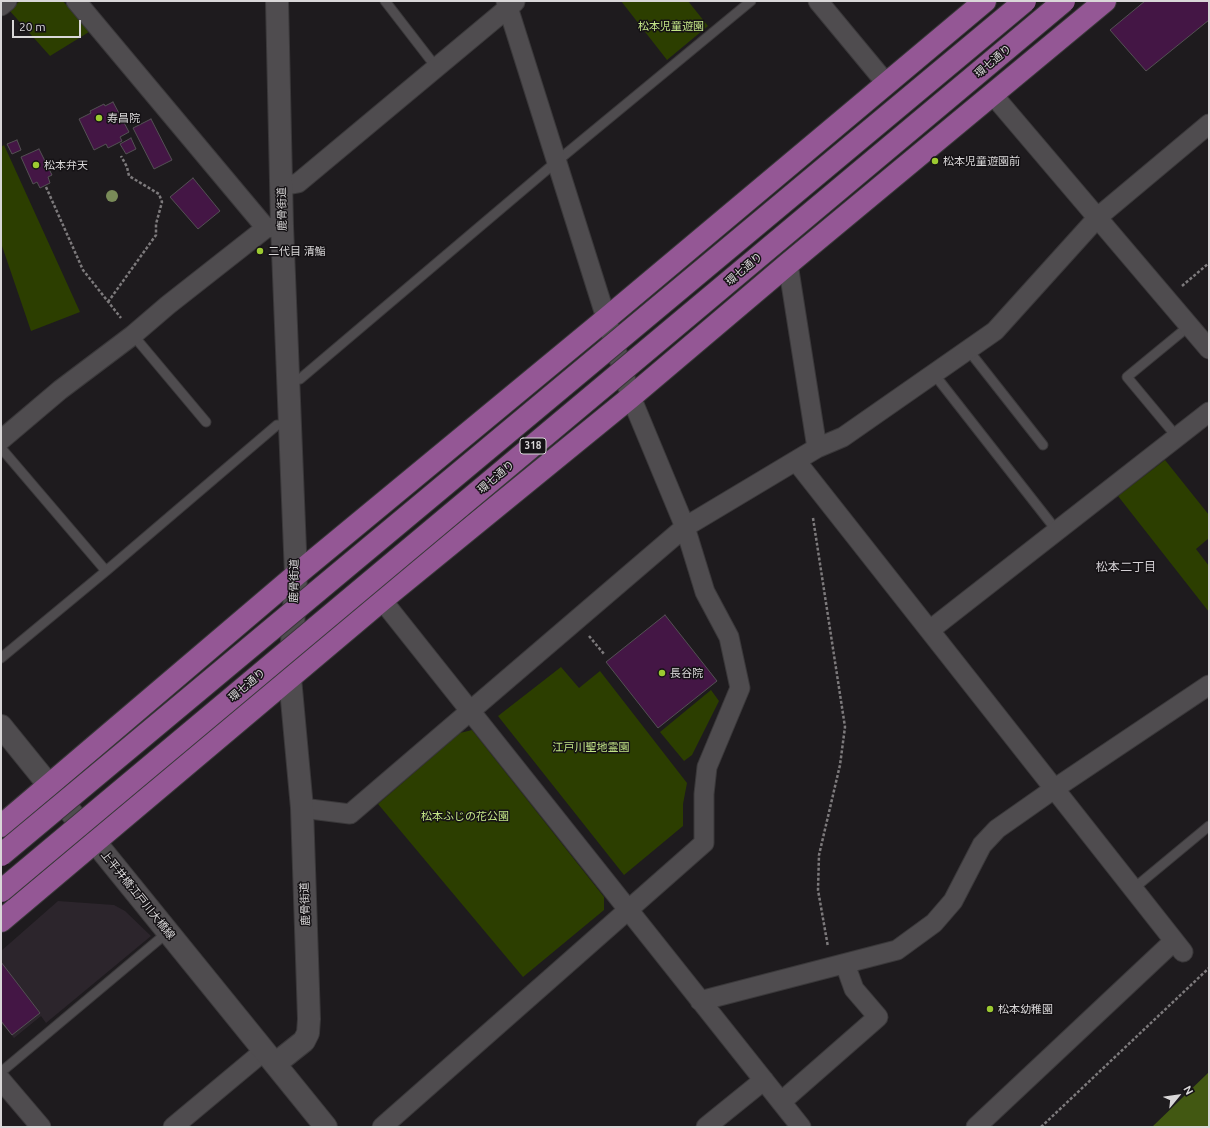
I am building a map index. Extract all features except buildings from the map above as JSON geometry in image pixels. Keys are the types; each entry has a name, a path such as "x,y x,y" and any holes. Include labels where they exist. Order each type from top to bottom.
{"main road":[{"path":"1,826 296,575 607,318 985,1"},
{"name":"318","path":"1,855 1025,1"},
{"name":"環七通り","path":"1,892 1064,1"},
{"path":"1,921 382,600 632,397 788,264 1105,1"}],"street":[{"path":"1,6 8,1"},
{"path":"1,440 60,390 133,335 168,305 274,227 76,1"},
{"name":"鹿骨街道","path":"270,1058 304,1041 308,1033 302,808 290,678 296,575 288,382 274,227 281,186 277,1"},
{"path":"818,1 886,83"},
{"path":"281,186 298,183 436,68 510,3 556,162 632,397 685,527 705,592 729,637 740,688 707,767 704,794 704,843 628,912 382,1127"},
{"path":"993,95 1209,349"},
{"path":"302,808 350,814 469,710 685,527 817,448 843,437 996,331 1098,217 1209,124"},
{"path":"788,264 817,448"},
{"path":"930,630 1209,412"},
{"path":"796,461 1178,946 976,1127"},
{"path":"382,600 628,912 801,1127"},
{"path":"700,1001 897,950 934,923 953,901 982,845 997,829 1054,789 1209,686"},
{"name":"上平井橋江戸川大橋線","path":"1,726 270,1058"},
{"path":"781,1102 878,1017 854,989 838,966"},
{"path":"173,1127 270,1058 326,1127"},
{"path":"1,1080 41,1127"},
{"path":"706,1127 764,1080"}],"lane":[{"path":"385,1 436,68"},
{"path":"288,382 300,379 556,162 751,1"},
{"path":"1177,437 1127,377 1190,326"},
{"path":"133,335 206,422"},
{"path":"969,351 1043,445"},
{"path":"934,374 1057,531"},
{"path":"1,658 106,571 277,425 289,425"},
{"path":"1,448 106,571"},
{"path":"1133,889 1209,826"},
{"path":"1,1072 168,932"}],"path":[{"path":"46,187 83,270 108,302 156,235 156,224 162,202 159,194 129,176 127,167 121,156"},
{"path":"1166,298 1209,264"},
{"path":"812,511 844,727 840,765 819,855 818,890 838,966"},
{"path":"587,633 604,654"},
{"path":"1041,1127 1209,968"}],"shaded area":[{"path":"58,901 114,905 125,911 151,936 46,1023 41,1016 14,1038 1,1023 1,951"},
{"path":"1209,1072 1209,1127 1152,1127"}],"green space":[{"path":"20,1 63,1 89,32 50,56 9,10"},
{"name":"松本児童遊園","path":"621,1 688,1 708,26 667,60"},
{"path":"4,145 80,312 31,331 1,243 1,147"},
{"path":"1165,460 1209,515 1209,538 1196,549 1209,566 1209,612 1118,496"},
{"name":"江戸川聖地霊園","path":"561,667 579,688 600,671 687,783 683,804 683,826 624,875 498,716"},
{"path":"711,690 719,701 692,755 684,761 660,732"},
{"name":"松本ふじの花公園","path":"472,730 604,897 604,910 523,977 378,804 460,733"}],"place":[{"name":"寿昌院","path":"99,118"},
{"name":"松本児童遊園前","path":"935,161"},
{"name":"松本弁天","path":"36,165"},
{"name":"二代目 清鮨","path":"260,251"},
{"name":"長谷院","path":"662,673"},
{"name":"松本幼稚園","path":"990,1009"}],"district":[{"name":"松本二丁目","path":"1126,567"}]}
